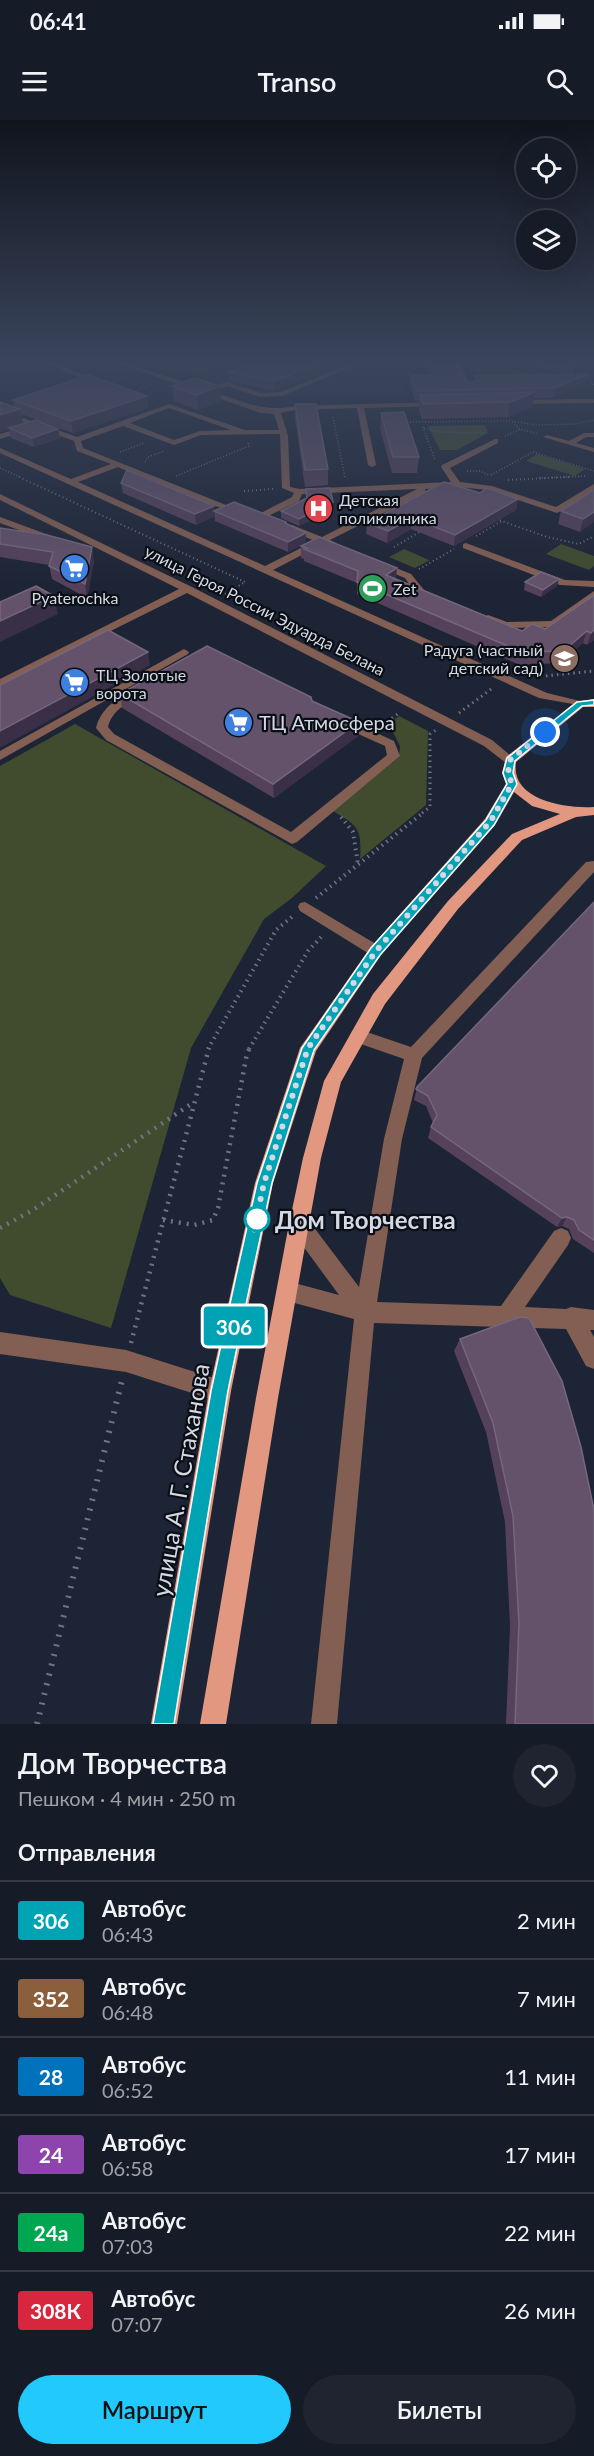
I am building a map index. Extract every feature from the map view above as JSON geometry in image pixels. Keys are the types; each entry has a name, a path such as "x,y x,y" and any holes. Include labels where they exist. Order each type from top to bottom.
{"main road":[{"path":"574,813 537,803 512,784 508,773 510,760 580,704 594,703"},
{"name":"улица А. Г. Стаханова","path":"164,1724 220,1391 264,1183 308,1048 376,951 490,822 512,784"},
{"path":"213,1724 267,1398 299,1224 312,1158 333,1081 379,999 453,905 517,837 574,813 594,811"}],"street":[{"path":"66,436 76,440 80,448 160,483 224,507 239,507 272,520"},
{"path":"76,440 87,436"},
{"path":"156,436 174,443 193,436"},
{"path":"283,436 286,488 299,492 457,484 489,488 557,510 594,488"},
{"path":"366,436 372,465"},
{"path":"547,436 594,450"},
{"path":"570,443 583,436"},
{"path":"457,484 447,469 493,437"},
{"name":"улица Героя России Эдуарда Белана","path":"0,450 543,696 580,704"},
{"path":"71,482 117,465"},
{"path":"263,571 430,486"},
{"path":"262,516 296,500 299,492"},
{"name":"улица Героя России Эдуарда Белана","path":"0,497 188,589 488,743 510,760"},
{"path":"0,520 63,543 86,538"},
{"path":"281,524 342,549"},
{"path":"466,546 564,583 594,584"},
{"path":"364,558 408,576 420,592 441,600"},
{"path":"0,683 188,589"},
{"path":"474,612 506,625 554,624 594,594"},
{"path":"0,756 184,651"},
{"path":"198,659 116,705 103,719 102,728 110,737 292,839 394,756 390,744 327,715"},
{"path":"324,1724 365,1312 393,1139 414,1055 591,866 594,866"},
{"path":"305,907 376,951"},
{"path":"358,1036 414,1055"},
{"path":"299,1224 365,1312"},
{"path":"507,1316 561,1238"},
{"path":"288,1291 365,1312 571,1317 594,1320"},
{"path":"571,1317 594,1358"},
{"path":"0,1343 126,1361 220,1391"}],"path":[{"path":"160,483 249,446 247,436"},
{"path":"337,436 347,490"},
{"path":"427,436 436,462 447,469 480,471 498,478"},
{"path":"480,436 493,437"},
{"path":"102,458 159,437"},
{"path":"491,475 533,452 594,471"},
{"path":"0,468 245,582 223,595"},
{"path":"504,480 594,476"},
{"path":"244,491 286,488"},
{"path":"492,518 547,537 579,544 594,536"},
{"path":"394,546 424,530"},
{"path":"37,1724 126,1361 208,1049 276,930 430,807 430,734 447,722"},
{"path":"328,811 344,819 352,828 357,838 358,865"},
{"path":"163,1221 187,1225 203,1224 213,1220 218,1208 247,1053 308,951 333,925"},
{"path":"0,1228 33,1210 195,1101"}],"green space":[{"path":"433,436 483,436 457,450 440,450"},
{"path":"537,454 585,469 575,476 526,461"},
{"path":"561,544 594,556 594,566 589,570 546,554"},
{"path":"404,549 430,560 415,568 389,557"},
{"path":"399,716 428,731 426,805 360,859 357,829 333,811 399,757 400,746 389,724"},
{"path":"75,724 326,866 292,898 264,919 191,1048 111,1328 10,1295 0,1278 0,766"}],"building":[{"path":"300,436 322,436 328,469 305,470"},
{"path":"387,436 412,436 419,457 393,457"},
{"path":"127,470 214,506 195,514 121,483"},
{"path":"444,482 480,493 487,488 518,499 455,535 412,518 388,531 367,523"},
{"path":"330,488 333,502 299,519 281,511 307,498 306,489"},
{"path":"594,490 594,512 583,519 561,511"},
{"path":"234,502 286,522 306,533 288,542 214,511"},
{"path":"0,528 47,535 92,547 85,584 49,566 53,552 0,544"},
{"path":"319,537 397,568 386,575 522,631 532,624 545,629 594,595 594,630 591,633 587,631 563,651 522,652 357,582 358,571 301,546"},
{"path":"541,572 559,579 543,590 525,582"},
{"path":"36,586 54,596 0,621 0,602"},
{"name":"ТЦ Золотые ворота","path":"108,630 148,652 0,731 0,685"},
{"name":"ТЦ Атмосфера","path":"207,646 311,697 312,701 359,722 273,784 120,694"},
{"path":"594,902 594,1240 579,1230 574,1220 567,1217 562,1218 431,1127 437,1115 428,1096 416,1089"},
{"path":"520,1317 529,1318 562,1381 581,1447 594,1510 594,1724 515,1724 519,1623 513,1516 493,1423 460,1339"}],"bus line":[{"name":"306","path":"164,1724 220,1391 244,1276 264,1183 308,1048 376,951 466,853 490,822 512,784 508,773 510,760 580,704 594,703"}],"place":[{"name":"Детская поликлиника","path":"318,508"},
{"name":"Pyaterochka","path":"75,569"},
{"name":"Zet","path":"372,588"},
{"name":"Радуга (частный детский сад)","path":"564,658"},
{"name":"ТЦ Золотые ворота","path":"75,683"},
{"name":"ТЦ Атмосфера","path":"238,722"},
{"name":"Дом Творчества","path":"257,1219"}],"route":[{"path":"257,1219 254,1230 264,1183 308,1048 376,951 466,853 490,822 512,784 508,773 510,760 545,732"}]}
